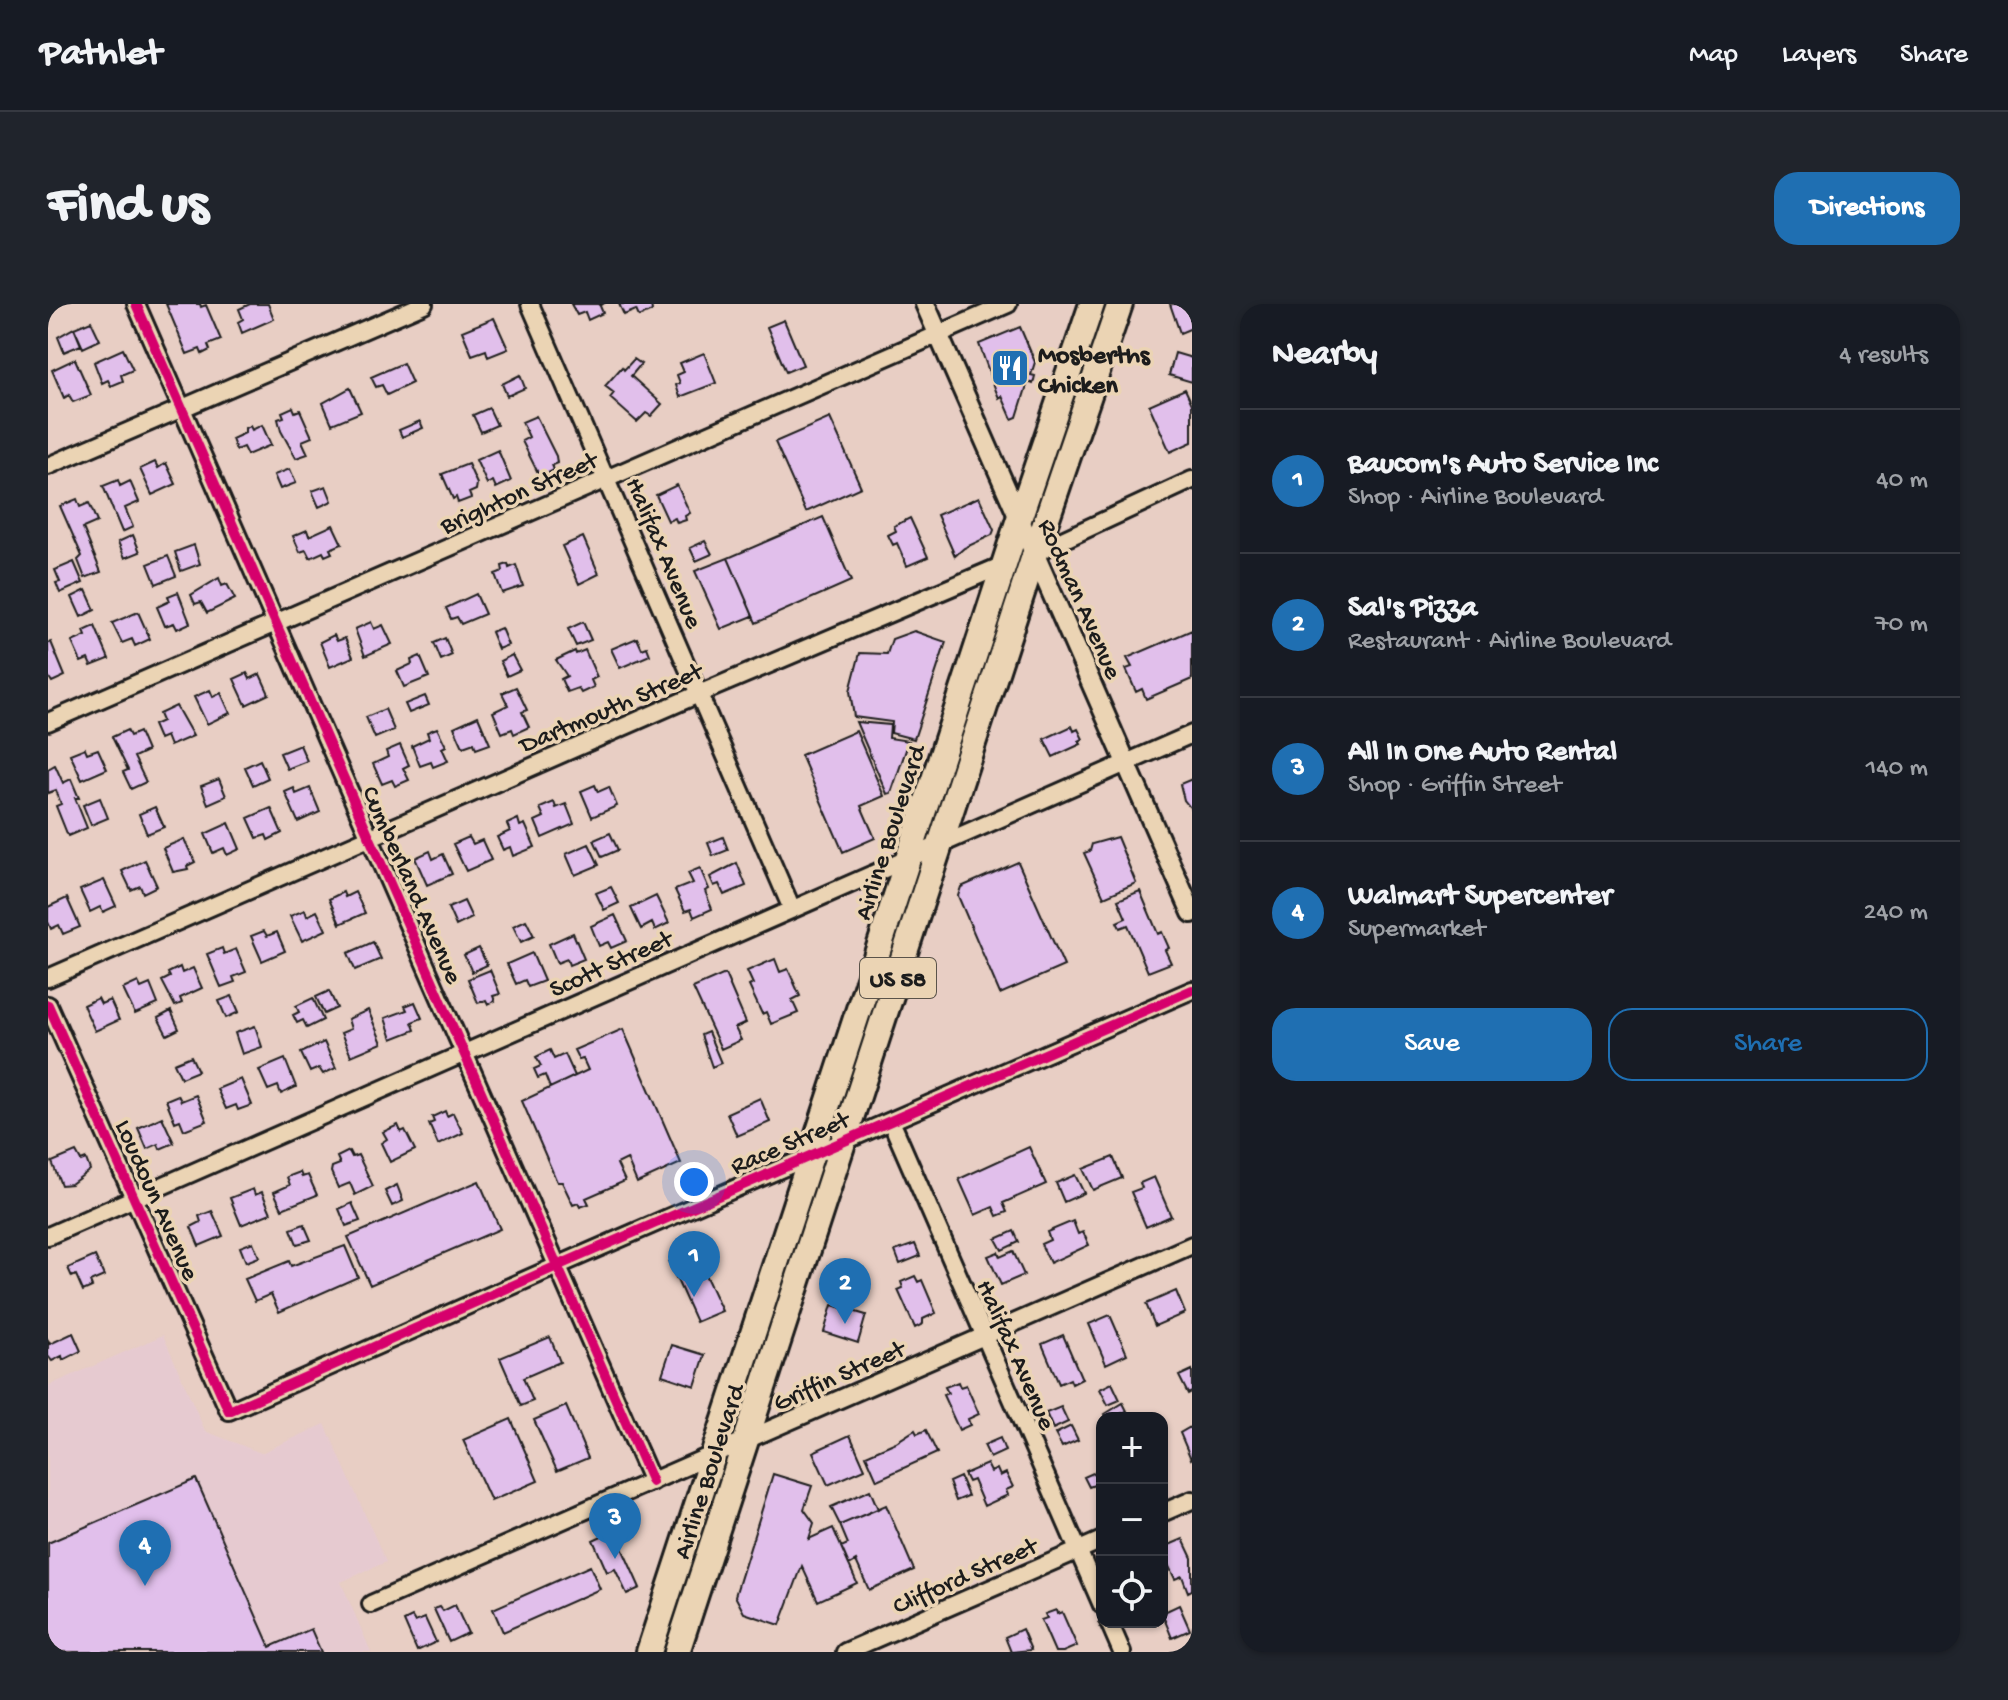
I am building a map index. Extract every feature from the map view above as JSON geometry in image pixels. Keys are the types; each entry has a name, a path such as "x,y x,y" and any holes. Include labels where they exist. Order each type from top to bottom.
{"main road":[{"name":"Airline Boulevard","path":"649,1652 1092,304"},
{"name":"Airline Boulevard","path":"677,1652 1035,553 1120,304"}],"street":[{"name":"Cumberland Avenue","path":"136,304 652,1482"},
{"path":"48,466 424,304"},
{"name":"Halifax Avenue","path":"530,304 792,909"},
{"name":"Rodman Avenue","path":"925,304 1192,913"},
{"name":"Brighton Street","path":"48,722 1008,304"},
{"name":"Dartmouth Street","path":"48,978 701,693 1035,553 1192,480"},
{"name":"Scott Street","path":"48,1236 1192,734"},
{"name":"Race Street","path":"229,1411 1192,990"},
{"name":"Loudoun Avenue","path":"48,1005 229,1411"},
{"name":"Halifax Avenue","path":"891,1121 1096,1591"},
{"name":"Griffin Street","path":"371,1604 1192,1245"},
{"path":"1168,1510 1192,1500"},
{"name":"Clifford Street","path":"845,1652 1096,1542"},
{"path":"1112,1628 1122,1652"}],"shaded area":[{"path":"163,1335 205,1431 261,1453 325,1424 386,1562 341,1582 371,1652 48,1652 48,1386"}],"building":[{"path":"166,304 206,305 221,340 208,345 210,350 202,354 200,349 187,354"},
{"path":"250,304 268,304 274,319 242,333 238,322 243,319 239,309"},
{"path":"571,304 603,304 600,306 603,313 588,320 585,312 577,315"},
{"path":"619,304 651,304 652,311 639,317 636,310 624,315"},
{"path":"1170,304 1192,304 1192,328 1180,333"},
{"path":"494,318 508,349 488,357 486,350 472,355 462,331"},
{"path":"784,320 803,365 786,372 767,327"},
{"path":"91,321 100,340 83,348 74,328"},
{"name":"Mosberths Chicken","path":"1020,327 1035,362 1031,375 1035,376 1033,384 1028,382 1017,417 1012,419 1002,396 999,398 979,344"},
{"path":"74,328 81,345 64,352 58,337"},
{"path":"123,349 133,370 121,375 123,381 111,386 108,380 102,383 94,362"},
{"path":"704,353 716,383 680,397 677,375 684,372 680,363"},
{"path":"1175,353 1192,358 1192,382 1169,375"},
{"path":"75,359 91,395 73,402 69,395 64,398 52,370"},
{"path":"634,359 641,364 631,376 662,404 651,416 646,413 637,422 610,398 614,393 605,386"},
{"path":"403,363 412,383 387,395 382,385 376,387 371,377"},
{"path":"520,375 525,388 507,396 502,384"},
{"path":"350,388 361,412 332,424 323,403"},
{"path":"1185,389 1192,404 1192,442 1170,452 1149,405"},
{"path":"293,407 295,412 300,410 312,437 302,441 308,454 296,458 278,419 284,417 282,412"},
{"path":"489,408 497,425 481,432 473,415"},
{"path":"536,416 557,463 552,465 554,470 540,477 522,441 529,437 522,422"},
{"path":"830,418 861,487 806,512 775,442"},
{"path":"420,421 423,428 402,437 399,430"},
{"path":"262,425 271,445 247,455 243,447 236,450 232,439 245,433 245,428 250,426 252,430"},
{"path":"498,450 511,481 496,488 493,481 487,484 476,460"},
{"path":"155,462 158,468 166,463 176,484 152,495 140,469"},
{"path":"468,464 477,484 476,490 469,493 471,498 458,503 456,497 453,499 442,474"},
{"path":"290,469 296,483 280,489 274,475"},
{"path":"118,480 120,486 130,481 139,502 125,508 133,527 122,532 103,486"},
{"path":"677,485 690,513 685,516 686,520 677,523 675,518 668,521 656,495"},
{"path":"326,486 332,501 319,507 312,491"},
{"path":"979,497 994,530 992,535 964,548 955,556 937,515"},
{"path":"77,499 80,507 89,503 97,522 83,528 101,572 85,578 78,560 82,556 60,506"},
{"path":"823,517 851,581 756,623 728,558"},
{"path":"910,518 928,557 907,566 897,543 893,545 888,535 896,531 894,526"},
{"path":"333,525 342,544 330,549 332,553 325,556 323,552 310,558 306,550 300,552 293,536 307,530 309,536"},
{"path":"133,535 140,552 125,558 118,542"},
{"path":"583,537 599,574 579,584 562,546"},
{"path":"705,541 712,554 696,561 690,548"},
{"path":"194,545 200,564 181,571 175,552"},
{"path":"168,556 176,576 156,584 148,564"},
{"path":"728,558 753,616 721,629 695,571"},
{"path":"74,562 83,583 60,593 55,570"},
{"path":"508,564 509,568 516,565 523,586 502,593 495,574 503,571 502,566"},
{"path":"219,578 222,586 227,584 235,599 207,613 201,602 195,604 191,595"},
{"path":"86,590 95,610 81,617 72,597"},
{"path":"178,592 190,623 177,629 174,623 165,626 157,607 170,601 168,596"},
{"path":"476,594 485,614 461,624 457,617 451,619 446,608"},
{"path":"138,612 150,639 135,646 132,639 122,643 112,623"},
{"path":"371,622 374,629 383,625 392,644 365,656 355,629"},
{"path":"583,622 591,640 576,646 568,629"},
{"path":"95,626 109,659 91,666 88,659 81,662 72,642 86,636 84,631"},
{"path":"501,628 508,645 498,649 491,632"},
{"path":"1192,630 1192,679 1146,699 1142,689 1136,692 1126,669 1132,667 1127,658"},
{"path":"914,631 946,642 914,739 891,733 892,722 854,717 850,691 860,653 887,654 892,639"},
{"path":"334,635 337,641 345,638 353,657 330,667 320,642"},
{"path":"445,638 452,655 441,660 434,643"},
{"path":"637,638 642,649 647,647 650,655 620,668 611,649"},
{"path":"51,642 65,676 52,682 48,676 48,643"},
{"path":"585,650 597,677 591,680 594,687 581,693 578,688 567,692 561,679 567,676 556,660"},
{"path":"512,655 520,670 507,676 500,661"},
{"path":"420,656 429,677 404,687 397,671"},
{"path":"247,673 250,679 260,674 269,694 246,705 234,679"},
{"path":"516,687 527,710 522,712 529,727 514,734 512,729 502,733 493,712 508,705 502,693"},
{"path":"210,690 213,697 221,693 230,713 207,724 194,697"},
{"path":"425,696 429,705 409,713 405,704"},
{"path":"176,706 193,736 170,746 166,736 159,739 153,725 162,721 159,714"},
{"path":"385,709 394,730 375,738 366,717"},
{"path":"478,716 490,744 476,749 474,743 463,747 454,727"},
{"path":"856,722 890,725 889,738 909,741 891,793 887,794"},
{"path":"1072,726 1074,731 1078,729 1083,739 1079,741 1081,744 1053,757 1044,739"},
{"path":"437,728 446,746 442,748 448,761 433,767 431,762 420,766 412,746 429,738 427,732"},
{"path":"127,730 130,736 139,732 147,751 134,757 146,782 131,789 123,772 128,770 112,737"},
{"path":"856,731 884,796 861,806 875,838 843,852 801,755"},
{"path":"300,745 307,761 287,769 280,753"},
{"path":"400,745 409,765 403,768 409,780 395,786 392,780 382,784 373,764 388,757 386,751"},
{"path":"85,748 87,753 98,749 107,769 82,780 70,754"},
{"path":"260,760 268,778 253,785 245,767"},
{"path":"55,765 63,783 71,779 87,828 68,836 56,806 61,804 56,790 48,793 48,769"},
{"path":"219,779 226,796 208,804 201,786"},
{"path":"1192,779 1192,810 1184,800 1180,784"},
{"path":"595,785 598,792 609,787 617,806 592,817 581,791"},
{"path":"294,788 296,794 310,788 320,812 298,822 285,792"},
{"path":"100,798 108,818 91,825 83,805"},
{"path":"554,802 556,808 566,804 574,824 542,838 535,821 544,817 540,808"},
{"path":"155,807 164,827 147,834 139,814"},
{"path":"271,808 282,833 268,840 266,835 257,838 248,818"},
{"path":"518,819 520,826 525,824 535,847 513,856 510,847 503,850 497,837 510,831 507,824"},
{"path":"229,823 240,849 227,855 224,848 213,853 205,834"},
{"path":"610,833 618,850 602,857 594,840"},
{"path":"469,837 473,844 482,840 491,860 466,871 453,844"},
{"path":"723,837 728,850 713,856 708,843"},
{"path":"1117,837 1136,883 1104,897 1084,853 1090,851 1092,844"},
{"path":"184,839 195,862 187,866 188,869 173,872 163,848"},
{"path":"589,844 599,865 575,875 566,854"},
{"path":"430,851 433,859 443,854 452,874 427,885 415,858"},
{"path":"145,860 157,886 143,893 140,886 131,890 122,871"},
{"path":"1018,862 1064,966 1000,994 958,896 961,887"},
{"path":"737,863 746,886 724,895 719,884 714,886 710,877"},
{"path":"700,868 709,889 705,891 712,909 694,917 691,909 685,911 675,890 693,883 688,873"},
{"path":"104,880 116,906 103,912 100,907 90,912 80,890"},
{"path":"611,887 619,903 604,910 596,893"},
{"path":"1140,891 1158,934 1162,932 1169,948 1165,950 1171,963 1148,972 1128,925 1120,928 1117,922 1126,918 1118,900"},
{"path":"343,892 345,897 355,892 365,913 340,924 329,899"},
{"path":"656,896 669,923 655,930 652,923 641,929 631,908"},
{"path":"67,898 80,927 63,934 59,925 51,929 48,907"},
{"path":"464,901 472,918 456,926 448,908"},
{"path":"305,910 307,916 317,911 326,930 302,941 290,916"},
{"path":"615,915 627,941 611,948 608,942 599,946 591,926"},
{"path":"526,920 534,936 521,942 513,926"},
{"path":"264,931 267,936 277,932 285,951 262,961 251,936"},
{"path":"573,933 584,959 569,965 567,959 557,963 549,944"},
{"path":"373,942 381,959 355,970 348,953"},
{"path":"222,948 224,954 236,949 246,972 233,977 235,982 221,987 207,954"},
{"path":"479,948 487,965 472,972 464,955"},
{"path":"532,953 544,981 528,987 525,980 516,984 507,964"},
{"path":"775,959 780,972 788,969 800,996 792,1000 798,1013 771,1024 766,1012 762,1014 749,986 753,984 747,971"},
{"path":"180,967 182,973 193,968 202,988 180,998 182,1003 175,1006 162,981 170,977 168,973"},
{"path":"490,970 500,994 493,996 495,1001 488,1004 486,1000 478,1003 468,979"},
{"path":"725,974 746,1023 735,1028 741,1040 721,1049 693,988"},
{"path":"138,982 141,988 150,984 158,1004 135,1014 123,989"},
{"path":"329,991 337,1008 324,1014 316,997"},
{"path":"232,996 239,1012 226,1018 219,1001"},
{"path":"98,998 101,1004 110,1000 119,1020 95,1031 83,1005"},
{"path":"313,998 323,1020 307,1028 303,1020 297,1023 293,1015 299,1012 296,1006"},
{"path":"415,1002 422,1018 412,1022 415,1030 392,1039 385,1018 407,1010 405,1006"},
{"path":"368,1010 382,1043 351,1056 341,1033 351,1029 348,1019"},
{"path":"171,1011 179,1029 167,1035 158,1018"},
{"path":"255,1026 262,1047 242,1054 235,1033"},
{"path":"623,1029 681,1163 637,1183 627,1159 617,1164 625,1181 586,1198 589,1204 580,1207 578,1203 573,1205 562,1182 557,1182 522,1101 588,1070 574,1050"},
{"path":"708,1032 721,1063 712,1067 701,1035"},
{"path":"324,1042 336,1068 323,1074 319,1068 310,1072 301,1053"},
{"path":"550,1050 554,1059 565,1054 575,1076 550,1088 545,1075 538,1078 534,1069 541,1066 536,1057"},
{"path":"191,1056 198,1071 181,1078 174,1063"},
{"path":"285,1059 296,1087 281,1094 278,1086 268,1090 259,1070"},
{"path":"241,1079 252,1105 238,1110 236,1105 226,1109 217,1089"},
{"path":"178,1095 181,1101 196,1095 207,1121 184,1130 180,1120 175,1122 166,1100"},
{"path":"760,1098 770,1122 737,1136 727,1113"},
{"path":"445,1111 447,1116 453,1113 463,1133 438,1145 429,1124 434,1122 432,1117"},
{"path":"162,1117 174,1143 160,1149 158,1144 147,1149 138,1128"},
{"path":"398,1125 401,1132 405,1130 415,1150 390,1162 381,1143 387,1139 383,1132"},
{"path":"1029,1147 1046,1184 1003,1203 1007,1212 997,1216 993,1207 975,1215 959,1179"},
{"path":"349,1151 352,1157 358,1155 373,1186 355,1195 350,1183 338,1188 331,1172 332,1167 340,1164 337,1157"},
{"path":"76,1152 81,1161 86,1159 90,1170 71,1184 61,1185 52,1162"},
{"path":"1113,1157 1122,1178 1093,1190 1083,1169"},
{"path":"300,1172 302,1177 308,1175 317,1195 282,1209 274,1192 290,1185 287,1177"},
{"path":"1075,1175 1084,1193 1064,1202 1056,1183"},
{"path":"1154,1177 1171,1216 1146,1227 1131,1192 1142,1188 1140,1183"},
{"path":"479,1181 500,1229 370,1285 348,1237"},
{"path":"397,1185 403,1201 392,1206 385,1191"},
{"path":"253,1189 255,1195 262,1192 271,1213 241,1225 230,1198"},
{"path":"352,1203 360,1221 346,1226 339,1209"},
{"path":"212,1211 223,1236 199,1246 191,1227 201,1222 199,1216"},
{"path":"1073,1221 1078,1234 1083,1232 1089,1245 1050,1263 1041,1244 1050,1240 1047,1232"},
{"path":"304,1224 311,1240 297,1244 291,1229"},
{"path":"1014,1231 1019,1242 1002,1250 996,1239"},
{"path":"253,1242 259,1257 246,1262 240,1247"},
{"path":"915,1244 920,1256 900,1264 895,1251"},
{"path":"345,1246 358,1277 279,1312 271,1294 255,1301 245,1279 289,1261 291,1266"},
{"path":"694,1251 722,1311 696,1322 669,1262"},
{"path":"1013,1251 1024,1275 1001,1285 988,1256 998,1252 1000,1257"},
{"path":"95,1256 104,1276 90,1282 92,1287 83,1291 76,1275 72,1277 68,1268"},
{"path":"915,1276 918,1282 922,1280 936,1313 923,1319 923,1324 915,1328 898,1290 903,1288 901,1282"},
{"path":"1176,1291 1185,1313 1155,1326 1146,1304"},
{"path":"832,1305 866,1315 858,1343 824,1332"},
{"path":"1110,1315 1127,1354 1106,1364 1089,1324"},
{"path":"73,1333 81,1351 63,1360 62,1356 52,1361 48,1356 48,1341 50,1344"},
{"path":"1063,1335 1082,1379 1072,1384 1070,1379 1059,1384 1042,1344"},
{"path":"550,1337 560,1362 523,1378 533,1401 521,1406 500,1358"},
{"path":"672,1345 705,1355 695,1386 662,1375"},
{"path":"1192,1370 1192,1392 1188,1394 1179,1376"},
{"path":"958,1382 960,1387 966,1385 979,1414 968,1419 970,1425 959,1430 943,1395 948,1393 945,1387"},
{"path":"1112,1383 1120,1400 1108,1405 1100,1389"},
{"path":"1123,1403 1127,1411 1124,1412 1108,1412"},
{"path":"566,1406 588,1458 557,1471 534,1420"},
{"path":"1061,1407 1068,1422 1053,1429 1046,1413"},
{"path":"511,1419 538,1481 491,1501 463,1440"},
{"path":"1071,1426 1078,1440 1062,1447 1055,1434"},
{"path":"1192,1426 1192,1458 1191,1459 1180,1433"},
{"path":"915,1430 917,1434 926,1430 937,1453 877,1480 866,1455"},
{"path":"850,1435 865,1469 828,1485 813,1452"},
{"path":"1000,1438 1005,1451 990,1458 984,1445"},
{"path":"987,1464 991,1472 997,1469 1000,1476 1006,1473 1013,1487 1006,1490 1008,1495 984,1506 973,1480 968,1482 964,1474"},
{"path":"1096,1472 1096,1491 1094,1485 1089,1487 1084,1477"},
{"path":"773,1474 812,1486 804,1509 814,1523 809,1539 833,1528 857,1583 818,1601 802,1566 780,1625 744,1613 735,1596"},
{"path":"960,1477 968,1496 956,1501 949,1482"},
{"path":"196,1479 270,1647 311,1629 321,1652 48,1652 48,1543"},
{"path":"870,1490 878,1509 840,1525 831,1507"},
{"path":"886,1505 914,1570 869,1590 856,1561 849,1565 841,1547 848,1544 840,1525"},
{"path":"614,1530 640,1588 627,1594 615,1569 607,1572 593,1540"},
{"path":"1183,1539 1192,1558 1192,1590 1188,1592 1182,1576 1175,1579 1168,1564 1168,1545"},
{"path":"590,1566 600,1589 503,1632 493,1609"},
{"path":"455,1605 468,1633 449,1642 434,1609 440,1607 443,1611"},
{"path":"1179,1605 1190,1630 1172,1638 1168,1628 1168,1610"},
{"path":"1056,1610 1057,1614 1062,1612 1077,1646 1063,1652 1055,1652 1041,1620 1047,1618 1045,1614"},
{"path":"412,1617 415,1622 425,1618 436,1642 417,1651 404,1621"},
{"path":"1022,1629 1031,1650 1011,1652 1005,1637"}],"cycle path":[{"path":"136,304 652,1482"},
{"path":"48,1005 229,1411 1192,990"}],"place":[{"name":"Mosberths Chicken","path":"1010,368"},
{"name":"Baucom's Auto Service Inc","path":"694,1297"},
{"name":"Sal's Pizza","path":"845,1324"},
{"name":"All In One Auto Rental","path":"615,1559"},
{"name":"Walmart Supercenter","path":"145,1586"}]}
